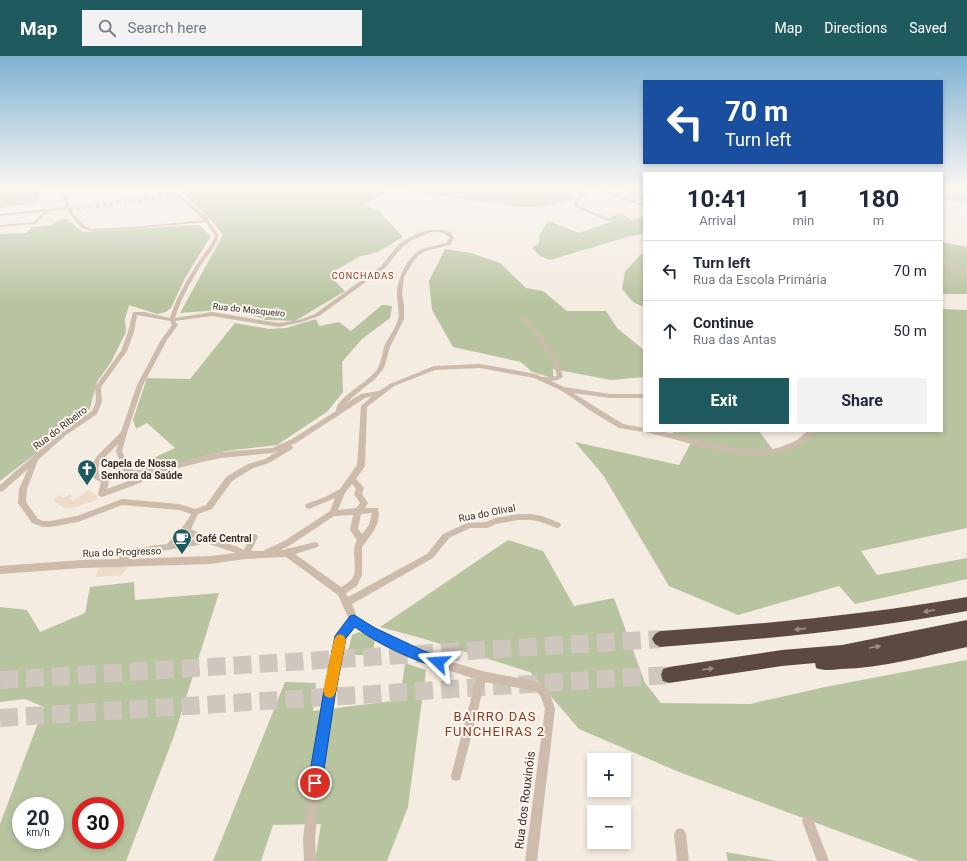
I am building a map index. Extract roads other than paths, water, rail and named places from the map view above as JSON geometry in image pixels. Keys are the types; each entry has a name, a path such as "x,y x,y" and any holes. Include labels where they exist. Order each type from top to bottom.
{"highway":[{"path":"660,639 845,624 892,618 967,604"},
{"path":"669,675 782,658 842,653 967,627"},
{"path":"767,661 810,663 858,661 895,655 967,639"}],"street":[{"path":"82,226 92,230 159,226"},
{"path":"210,226 217,236 215,242 190,282 174,312 172,320 174,325 164,340 140,385 119,451 126,469 138,474 150,473 221,455 273,450 294,441 363,396 380,392"},
{"name":"Rua do Mosqueiro","path":"172,320 212,314 279,325 300,321 317,314 383,267 401,245 410,239 422,233 442,231 451,235 452,238 448,244 423,250 416,255 402,278 399,294 401,319 387,347 381,368 339,408 339,411"},
{"path":"943,265 967,273"},
{"name":"Rua do Ribeiro","path":"0,489 64,434 95,412 99,402 98,387 124,351 131,332 135,313 172,320"},
{"path":"264,554 296,538 306,530 325,520 333,513 342,492 361,466 364,406 380,392 392,385 434,368 480,366 540,378 556,379 560,377 553,358 523,317"},
{"path":"540,378 563,389 621,426 643,430"},
{"path":"563,389 610,396 643,396"},
{"path":"654,432 755,453 771,453 796,445 811,432"},
{"path":"124,433 94,465 96,476 105,481 102,494 137,481 150,473"},
{"path":"37,456 23,490 22,502 34,521 43,524 50,524 78,519 122,502 178,506 195,512 209,507 229,479 252,466 267,461 290,446 294,441"},
{"path":"351,479 360,488 358,494 364,503 357,513 354,530 362,540"},
{"path":"309,506 342,492"},
{"path":"333,513 360,510 375,510 376,513 374,523 368,534 358,546 358,576 354,583 341,592"},
{"path":"169,547 194,518 195,512"},
{"name":"Rua do Olival","path":"347,602 430,556 446,536 455,531 470,526 487,525 518,517 542,519 557,525"},
{"path":"185,530 202,538 238,550 245,555 254,537"},
{"path":"121,562 128,553 199,542 202,538"},
{"path":"296,538 287,552 341,592 347,602 354,620 371,632 422,657 482,676 456,776"},
{"name":"Rua do Progresso","path":"0,570 121,562 210,560 245,555 287,552 315,545"},
{"path":"310,861 309,839 316,769 341,636 354,620"},
{"name":"Rua dos Rouxinóis","path":"482,676 539,687 545,694 550,708 531,861"},
{"path":"808,821 824,861"},
{"path":"680,834 683,861"}],"tunnel":[{"path":"0,680 660,639"},
{"path":"0,718 669,675"}],"place":[{"name":"Capela de Nossa Senhora da Saúde","path":"87,486"},
{"name":"Café Central","path":"182,555"}],"district":[{"name":"CONCHADAS","path":"363,276"},
{"name":"BAIRRO DAS FUNCHEIRAS 2","path":"495,724"}]}
